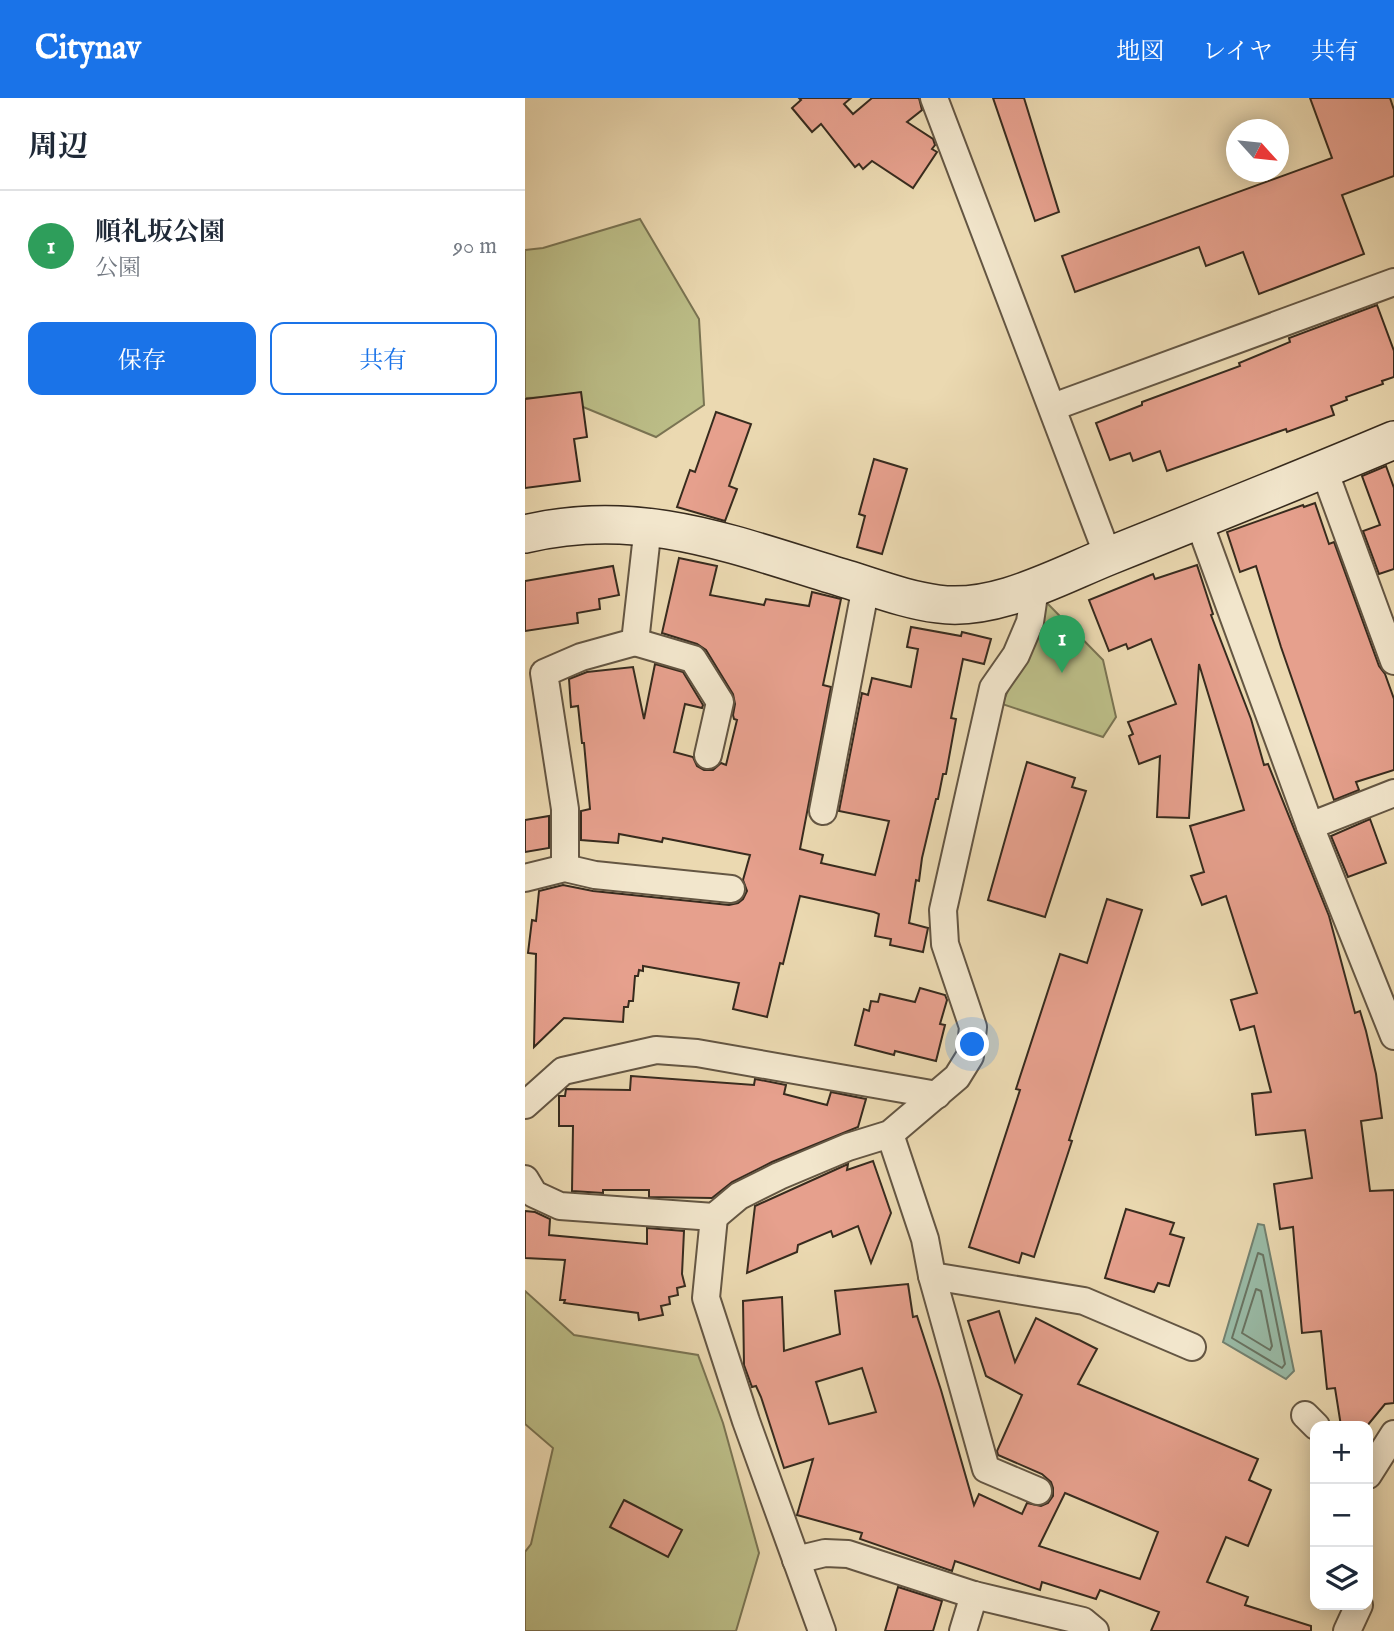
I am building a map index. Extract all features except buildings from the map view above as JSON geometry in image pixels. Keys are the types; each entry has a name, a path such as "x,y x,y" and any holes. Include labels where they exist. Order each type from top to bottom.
{"street":[{"path":"934,98 1108,556"},
{"path":"1053,407 1394,282"},
{"path":"525,534 597,523 648,526 689,533 866,586 938,604 968,605 1035,588 1394,440"},
{"path":"1324,470 1394,662"},
{"path":"1199,522 1310,826 1394,1036"},
{"path":"635,642 648,526"},
{"path":"823,811 866,586"},
{"path":"525,1179 534,1194 560,1206 714,1217 739,1196 779,1176 848,1147 890,1134 957,1077 970,1056 973,1027 945,944 943,910 993,688 1016,655 1030,622 1035,588"},
{"path":"565,868 565,809 544,673 581,657 635,642 693,659 720,702 708,755"},
{"path":"1310,826 1394,793"},
{"path":"525,878 565,868 595,875 731,889"},
{"path":"525,1105 563,1071 656,1050 697,1053 937,1095"},
{"path":"890,1134 925,1239 932,1276 986,1469 1038,1491"},
{"path":"714,1217 706,1298 746,1421 822,1631"},
{"path":"932,1276 1084,1301 1192,1347"},
{"path":"1373,1468 1394,1434"},
{"path":"1373,1476 1394,1474"},
{"path":"796,1560 825,1553 848,1554 974,1595 1083,1621 1095,1631"},
{"path":"963,1631 974,1595"},
{"path":"1347,1631 1357,1610"}],"green space":[{"path":"640,219 699,319 704,405 656,437 559,397 525,398 525,250 543,248"},
{"path":"1047,603 1103,660 1116,717 1103,737 1002,704 1029,653"},
{"path":"525,1291 574,1335 698,1355 723,1423 759,1553 736,1631 525,1631 525,1552 531,1544 553,1448 525,1424"}],"water":[{"path":"1258,1224 1264,1225 1294,1371 1286,1379 1223,1342"}],"place":[{"name":"順礼坂公園","path":"1062,673"}]}
